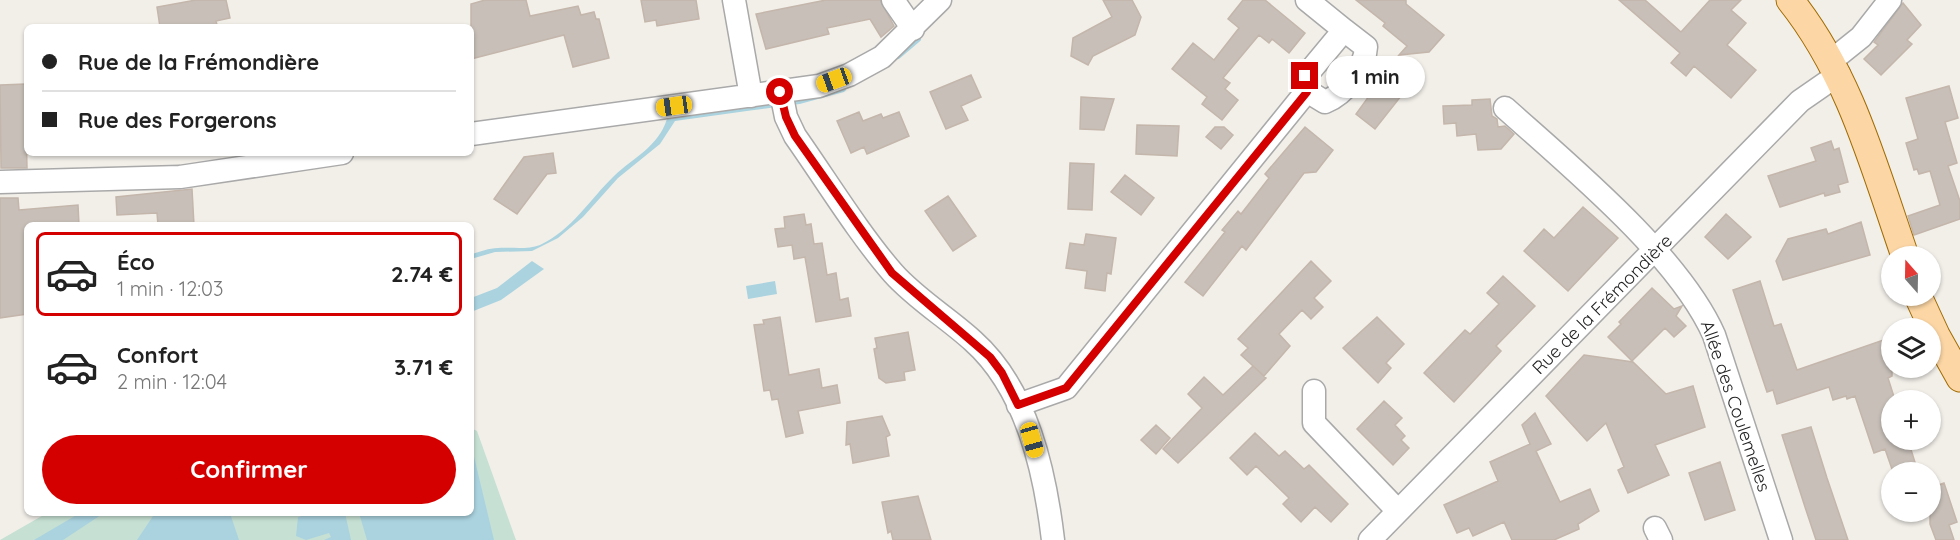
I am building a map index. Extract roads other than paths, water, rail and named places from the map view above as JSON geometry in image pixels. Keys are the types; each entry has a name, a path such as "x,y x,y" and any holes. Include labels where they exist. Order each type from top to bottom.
{"main road":[{"path":"1790,0 1835,68 1854,108 1902,246"},
{"path":"1922,306 1936,336 1960,378"}],"street":[{"path":"734,0 751,96"},
{"path":"893,0 913,29"},
{"path":"474,134 751,96 782,102 849,75 882,57 913,29 939,0"},
{"path":"1307,0 1366,47 1362,67 1334,98 1326,102 1307,92"},
{"name":"Rue de la Frémondière","path":"1370,540 1835,68 1890,0"},
{"path":"1018,405 1066,388 1307,92 1305,76 1344,30"},
{"path":"782,102 795,136 892,273 990,357 1002,373 1018,405 1043,478 1053,540"},
{"name":"Allée des Coulemelles","path":"1505,108 1632,227 1694,297 1714,335 1781,540"},
{"path":"0,182 180,177 322,156"},
{"path":"1314,391 1314,423 1398,511"}],"water":[{"path":"754,107 754,110 675,121 660,144 618,178 583,217 558,238 532,251 495,252 474,258 474,253 488,249 530,247 551,239 571,223 614,176 652,144 667,119"},
{"path":"532,261 544,269 501,300 474,311 474,297 497,288"},
{"path":"775,281 777,294 748,299 746,286"},
{"path":"474,457 494,540 367,540 360,516 474,516"},
{"path":"75,516 99,516 63,540 34,540"},
{"path":"153,516 231,516 239,540 137,540"},
{"path":"346,516 351,540 324,540 331,537 329,533 306,540 296,536 298,517"}],"waterway":[{"path":"898,56 918,39"},
{"path":"754,107 799,101 843,89"}]}
